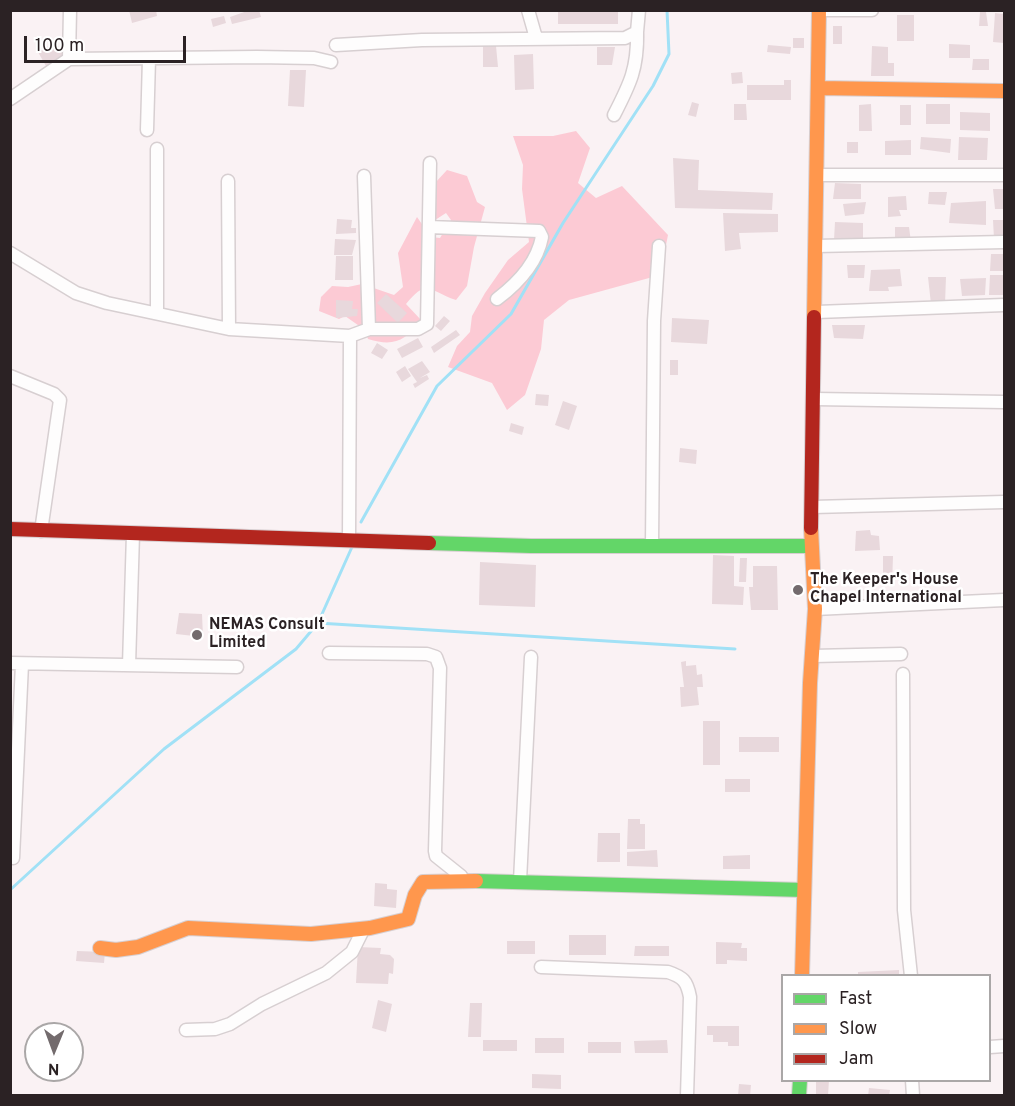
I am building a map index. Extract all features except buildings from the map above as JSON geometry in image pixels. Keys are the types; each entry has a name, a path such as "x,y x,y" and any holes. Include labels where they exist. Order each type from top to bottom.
{"street":[{"path":"69,59 70,10"},
{"path":"528,10 537,38"},
{"path":"614,115 633,76 638,59 639,10"},
{"path":"802,974 815,609 811,546 817,312 819,10"},
{"path":"826,10 872,10"},
{"path":"336,45 537,38 625,38 637,32"},
{"path":"10,99 69,59 257,57 314,58 331,62"},
{"path":"147,130 149,59"},
{"path":"819,88 1005,92"},
{"path":"157,149 157,313"},
{"path":"10,252 76,293 107,303 229,329 350,336 369,328 418,329 427,324 430,163"},
{"path":"818,175 1005,175"},
{"path":"364,176 369,328"},
{"path":"228,181 229,329"},
{"path":"429,227 538,231 542,237 540,247 523,276 497,299"},
{"path":"816,246 1005,242"},
{"path":"652,544 654,321 659,246"},
{"path":"817,312 1005,305"},
{"path":"349,539 350,336"},
{"path":"10,376 54,394 60,400 41,531"},
{"path":"815,399 1005,402"},
{"path":"813,507 1005,502"},
{"path":"10,529 531,546 652,544 811,546"},
{"path":"129,665 133,534"},
{"path":"815,609 1005,600"},
{"path":"329,653 427,654 436,657 440,668 435,851 436,856 464,881"},
{"path":"813,656 901,654"},
{"path":"520,881 531,657"},
{"path":"13,858 16,664 237,667"},
{"path":"903,674 904,910 911,974"},
{"path":"100,948 121,951 138,949 177,931 196,927 254,933 362,932 408,919 415,895 423,882 520,881 614,887 804,890"},
{"path":"186,1030 215,1029 230,1024 262,1004 326,973 352,952 362,932"},
{"path":"541,967 668,972 681,977 687,983 690,997 687,1095"}],"shaded area":[{"path":"576,131 590,148 578,183 596,198 622,186 668,235 660,275 569,300 544,320 541,349 525,395 507,410 492,383 448,367 457,346 470,332 472,316 485,293 508,260 529,242 522,189 523,165 513,136 553,136"},
{"path":"447,170 467,176 477,202 485,207 474,247 467,286 456,300 430,289 419,291 406,304 422,321 404,338 392,342 368,339 365,330 345,316 339,319 319,311 321,297 332,286 348,287 362,284 394,295 403,287 398,253 417,217 431,237 440,238 451,220 446,213 432,222 435,183"}],"waterway":[{"path":"361,522 437,386 511,314 563,223 653,86 669,54 667,10"},
{"path":"10,890 164,749 296,649 318,623 352,547"},
{"path":"318,623 735,649"}],"traffic: fast":[{"path":"429,543 531,546 811,546"},
{"path":"476,881 804,890"},
{"path":"799,1096 800,1082"}],"traffic: slow":[{"path":"814,317 819,10"},
{"path":"819,88 1004,91"},
{"path":"802,974 810,683 815,609 811,528"},
{"path":"100,948 116,950 138,947 188,928 311,934 370,928 408,919 415,895 423,882 476,881"}],"traffic: jam":[{"path":"811,528 814,317"},
{"path":"10,529 429,543"}],"place":[{"name":"The Keeper's House Chapel International","path":"798,590"},
{"name":"NEMAS Consult Limited","path":"197,635"}]}
